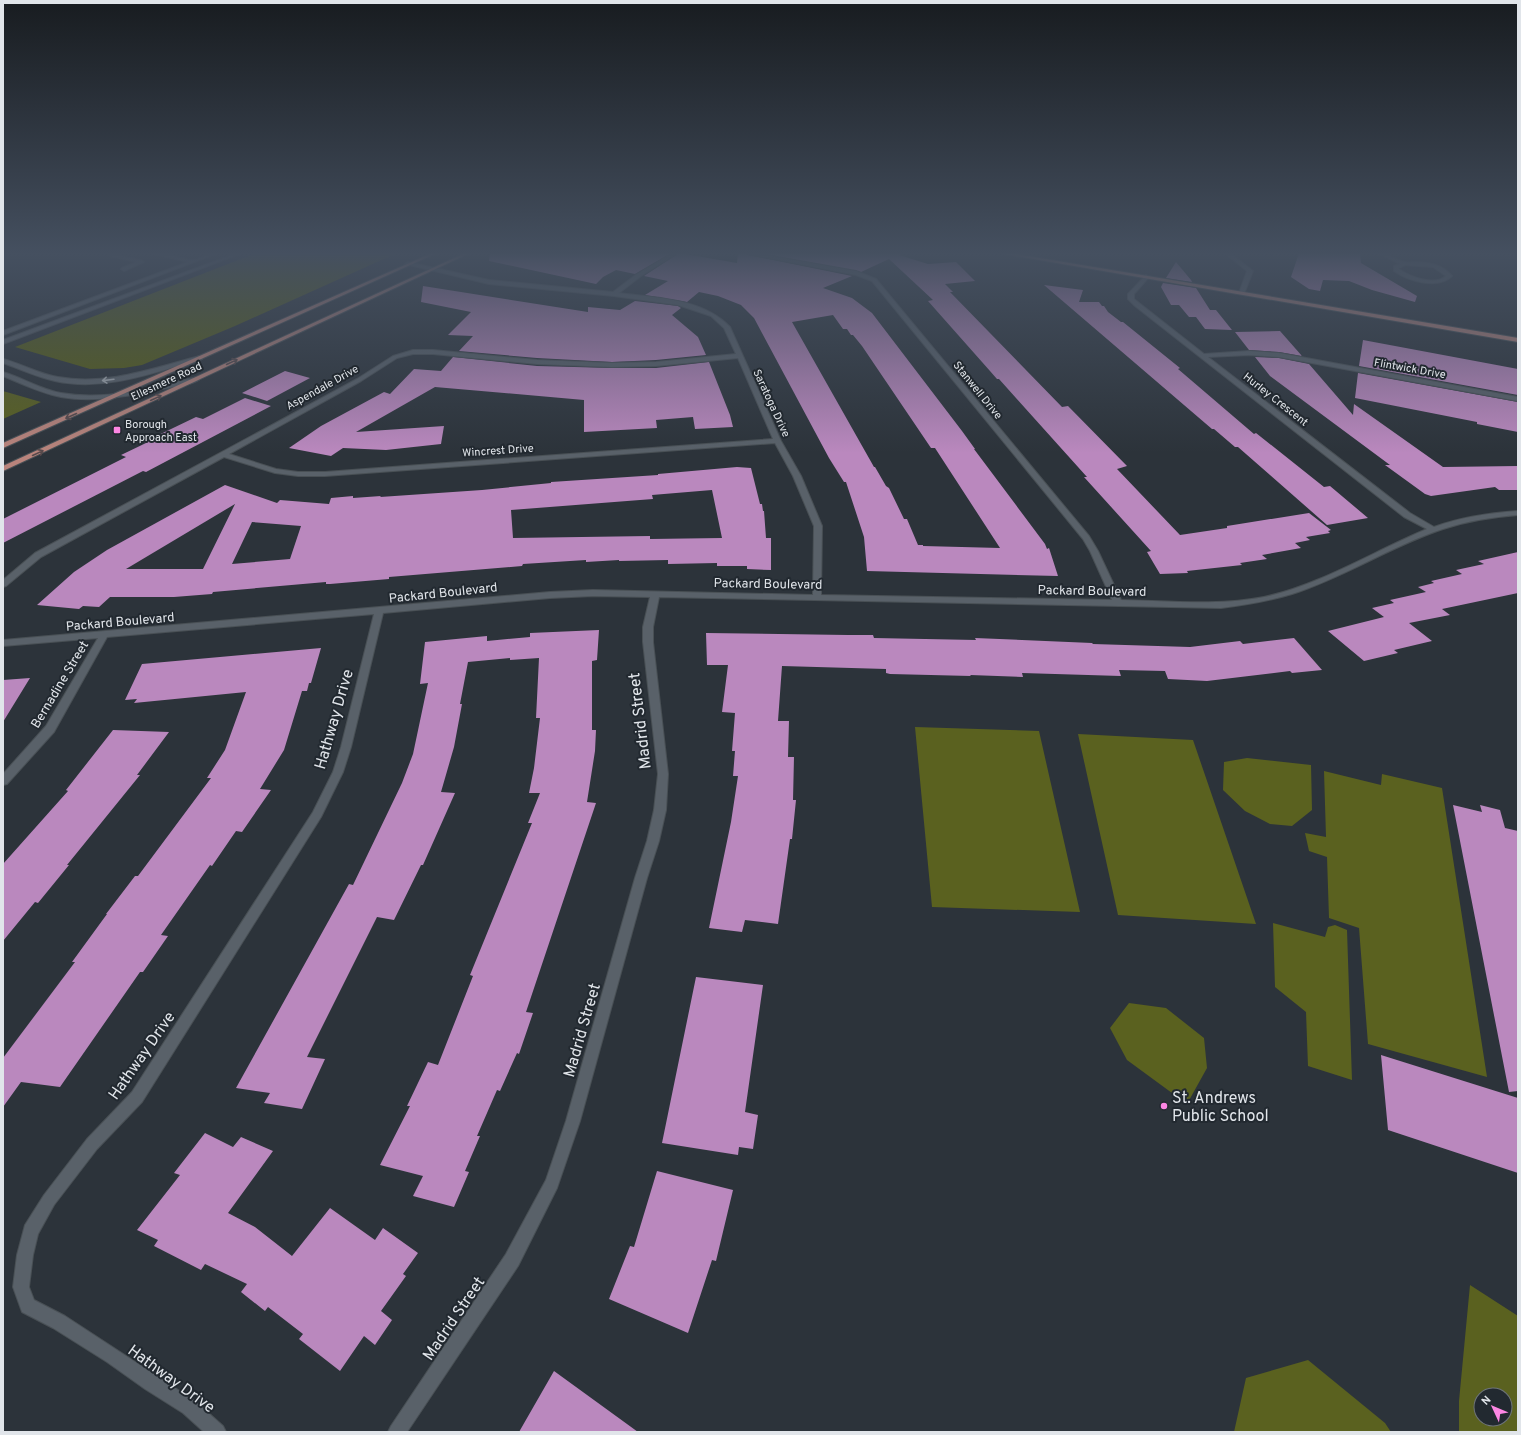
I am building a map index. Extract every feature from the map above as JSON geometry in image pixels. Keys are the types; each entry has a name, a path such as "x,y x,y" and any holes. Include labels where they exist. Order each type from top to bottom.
{"main road":[{"name":"Ellesmere Road","path":"3,446 284,320"},
{"name":"Ellesmere Road","path":"3,469 323,320"},
{"path":"1400,320 1518,340"}],"street":[{"path":"3,333 37,320"},
{"path":"3,342 61,320"},
{"name":"Saratoga Drive","path":"719,320 727,327 777,440 797,476 818,526 818,596"},
{"name":"Stanwell Drive","path":"907,320 1086,538 1094,551 1118,604"},
{"name":"Hurley Crescent","path":"1155,320 1408,515 1433,530"},
{"name":"Aspendale Drive","path":"3,584 38,555 359,380 395,358 413,352 612,365 656,364 739,356"},
{"name":"Flintwick Drive","path":"1203,356 1249,353 1279,354 1518,399"},
{"path":"3,362 55,379 73,381 105,381 150,372 200,358"},
{"path":"3,374 61,395 88,396 119,394 165,387 197,379"},
{"name":"Wincrest Drive","path":"223,454 275,471 298,474 325,474 777,440"},
{"name":"Packard Boulevard","path":"3,643 550,595 592,593 818,596 1118,604 1221,605 1268,598 1338,572 1433,530 1477,518 1518,513"},
{"name":"Madrid Street","path":"397,1432 512,1260 552,1183 573,1121 653,841 660,810 663,774 648,642 648,627 655,595"},
{"name":"Hathway Drive","path":"217,1432 189,1407 151,1383 113,1356 59,1322 28,1306 21,1287 25,1255 31,1231 50,1200 92,1144 136,1097 161,1061 317,814 338,772 346,747 379,611"},
{"name":"Bernadine Street","path":"3,781 50,729 104,635"}],"green space":[{"path":"84,320 248,320 142,365 124,368 90,369 15,347"},
{"path":"3,391 41,402 3,419"},
{"path":"915,727 1039,731 1080,912 932,907"},
{"path":"1078,734 1193,740 1256,924 1118,915"},
{"path":"1247,758 1311,765 1312,810 1292,826 1270,824 1245,811 1223,790 1224,762"},
{"path":"1324,771 1381,785 1382,774 1442,788 1487,1077 1368,1044 1359,928 1329,918 1327,857 1309,851 1305,833 1326,837"},
{"path":"1273,923 1325,937 1328,927 1335,925 1347,930 1352,1080 1308,1066 1306,1012 1275,987"},
{"path":"1129,1003 1166,1008 1204,1038 1207,1068 1187,1104 1127,1060 1110,1028"},
{"path":"1470,1285 1518,1316 1518,1432 1459,1432 1459,1401"},
{"path":"1308,1360 1385,1423 1391,1432 1234,1432 1246,1378"}],"building":[{"path":"463,320 678,320 698,337 706,355 656,360 612,362 537,358 459,351 473,336 448,335"},
{"path":"755,320 804,320 792,322 874,467 886,486 889,488 904,519 907,519 918,545 1000,548 935,448 931,448 862,346 847,329 843,329 837,320 877,320 962,431 1045,544 1047,549 1049,548 1058,576 867,571 864,537 846,482 844,482 829,458"},
{"path":"945,320 977,320 1062,407 1068,406 1127,466 1117,469 1180,535 1309,513 1331,530 1328,531 1330,533 1306,537 1310,540 1295,543 1301,548 1262,555 1267,559 1240,563 1242,565 1187,571 1188,573 1160,574 1147,552 1151,551 1084,477 1087,477 999,379 997,379"},
{"path":"1085,320 1118,320 1123,322 1180,368 1178,369 1254,434 1256,433 1324,487 1330,486 1368,518 1327,525 1238,447 1235,447 1214,429 1212,429"},
{"path":"1198,320 1224,320 1232,330 1205,329"},
{"path":"1280,331 1302,356 1279,352 1249,350 1235,332"},
{"path":"1363,340 1518,369 1518,395 1359,366"},
{"path":"453,357 537,366 612,368 656,368 709,362 730,415 733,427 695,429 693,417 656,420 657,428 584,432 584,400 435,387 356,432 444,426 441,444 386,450 343,448 331,456 289,448 321,426 384,392 390,394 414,369 441,371"},
{"path":"1255,357 1279,358 1309,364 1353,415 1354,404 1443,467 1518,466 1518,490 1499,490 1495,487 1431,496 1425,494 1385,465 1390,465 1270,376"},
{"path":"285,371 310,378 267,401 242,393"},
{"path":"1358,373 1518,402 1518,432 1477,424 1477,422 1355,398"},
{"path":"245,398 271,406 146,472 143,471 3,543 3,519 126,457 121,455 146,443 144,442 196,417 203,419"},
{"path":"737,467 751,468 760,504 762,504 764,511 766,538 771,538 771,570 747,569 747,566 717,566 717,563 668,564 668,560 586,562 586,560 523,564 522,566 389,577 389,579 330,584 326,584 326,582 174,597 110,597 99,607 83,606 79,609 37,605 74,572 107,550 225,485 277,503 280,500 329,504 331,498 353,496 353,498 381,496 380,497 482,490 551,482","holes":["712,490 722,538 650,539 650,536 513,538 511,510 653,499 652,495","235,504 203,569 126,569","252,522 301,526 290,559 232,564"]},
{"path":"1518,552 1518,593 1442,609 1450,615 1409,623 1432,641 1394,650 1398,653 1364,661 1328,631 1384,617 1372,608 1394,603 1390,600 1426,592 1418,587 1434,583 1431,581 1462,574 1456,570 1484,564 1478,561"},
{"path":"599,630 597,660 592,661 592,730 596,730 595,751 587,802 596,803 526,1012 533,1013 519,1054 517,1053 500,1091 497,1090 477,1136 480,1136 465,1171 469,1172 454,1207 413,1196 423,1176 380,1165 410,1106 407,1106 428,1062 438,1065 473,976 470,975 532,823 528,823 540,793 529,793 534,768 540,718 536,718 539,658 510,660 510,658 468,662 454,747 441,792 455,793 423,865 421,865 394,920 377,917 307,1057 325,1059 302,1109 264,1103 270,1093 236,1088 349,884 353,885 402,783 413,754 428,683 420,684 425,642 487,636 487,641 530,637 530,633"},
{"path":"706,633 873,635 874,638 976,640 975,638 1190,647 1240,641 1243,644 1294,638 1322,670 1292,673 1290,671 1207,681 1168,679 1165,671 1119,670 1121,676 1022,673 1023,677 890,674 886,673 886,669 782,666 778,721 789,721 788,757 794,757 793,800 796,800 792,839 790,839 778,924 745,920 742,932 709,928 731,822 738,776 733,776 735,751 732,751 735,713 722,712 728,665 707,665"},
{"path":"321,648 311,683 309,683 307,691 302,691 284,750 260,789 271,790 242,832 236,831 212,866 210,865 161,935 168,936 143,972 140,972 60,1087 21,1082 3,1107 3,1058 75,962 72,962 106,914 135,876 138,876 211,778 207,778 225,750 246,692 134,703 137,699 125,700 142,664"},
{"path":"30,678 3,722 3,680"},
{"path":"113,730 169,732 137,775 140,775 67,865 69,865 38,903 35,902 3,941 3,864 68,791 66,790"},
{"path":"1453,805 1482,812 1480,805 1500,810 1505,828 1518,831 1518,1091 1509,1092"},
{"path":"696,977 763,985 745,1112 758,1115 753,1149 739,1147 738,1155 662,1143"},
{"path":"1381,1055 1518,1098 1518,1173 1388,1130"},
{"path":"205,1133 233,1147 241,1137 273,1151 228,1213 255,1227 292,1256 330,1208 375,1240 383,1228 418,1253 403,1274 406,1276 381,1311 392,1320 375,1345 364,1336 340,1371 299,1339 303,1334 268,1307 265,1311 241,1292 247,1284 205,1264 201,1270 154,1246 158,1240 137,1230 180,1175 174,1173"},
{"path":"657,1171 733,1190 716,1261 712,1260 688,1333 609,1299 630,1246 634,1247"},
{"path":"554,1371 638,1432 519,1432"}],"place":[{"name":"Borough Approach East","path":"117,430"},
{"name":"St. Andrews Public School","path":"1164,1106"}]}
